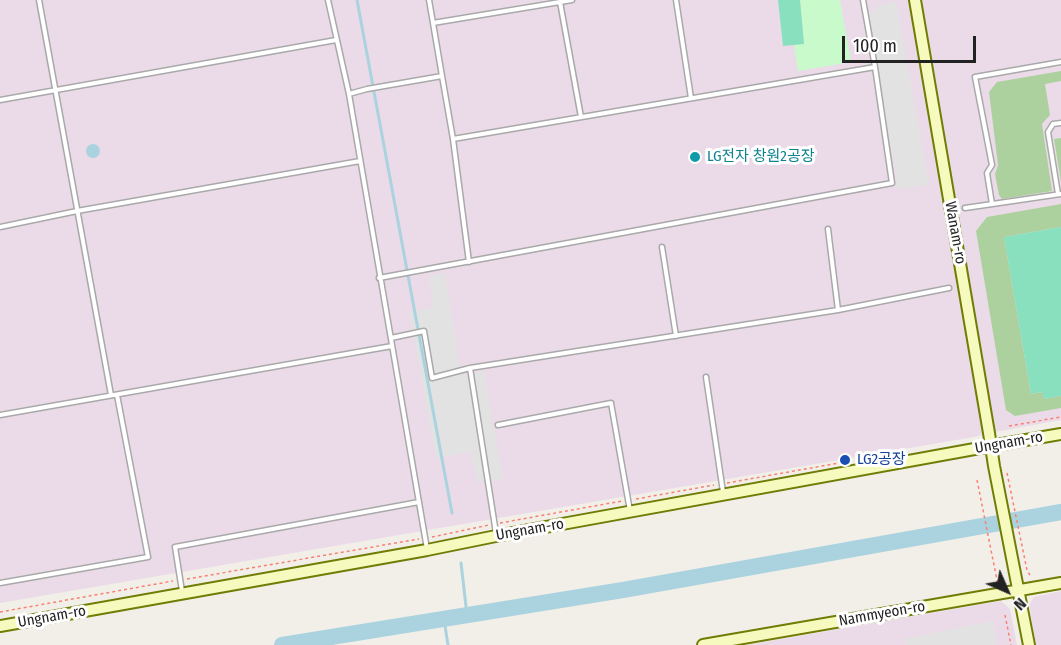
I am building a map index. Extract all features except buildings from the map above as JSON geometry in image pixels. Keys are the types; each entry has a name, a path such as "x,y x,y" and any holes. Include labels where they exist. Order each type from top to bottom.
{"street":[{"name":"Wanam-ro","path":"915,0 994,466 1017,586"},
{"name":"Ungnam-ro","path":"0,626 427,550 629,506 1061,434"},
{"name":"Nammyeon-ro","path":"703,645 728,643 1017,586 1061,583"},
{"path":"1017,586 1029,645"}],"lane":[{"path":"39,0 111,395"},
{"path":"328,0 349,94 427,550"},
{"path":"429,0 453,139 469,262"},
{"path":"433,23 572,0"},
{"path":"676,0 691,98"},
{"path":"379,279 892,183 876,67 863,0"},
{"path":"560,2 581,117"},
{"path":"0,100 336,40"},
{"path":"992,204 987,173 992,165 975,77 1061,62"},
{"path":"453,139 876,67"},
{"path":"349,94 442,76"},
{"path":"965,208 1060,194 1048,132 1053,124 1061,123"},
{"path":"0,227 360,160"},
{"path":"828,229 838,310"},
{"path":"662,247 676,336"},
{"path":"391,338 424,331 432,378 470,368 838,310 949,288"},
{"path":"0,415 392,346"},
{"path":"470,368 496,536"},
{"path":"706,377 723,489"},
{"path":"0,583 148,557 117,395"},
{"path":"498,425 611,403 629,506"},
{"path":"182,593 175,547 419,502"}],"path":[{"path":"1009,426 1061,417"},
{"path":"0,612 494,524 629,506 723,489 851,461"},
{"path":"1007,473 1027,570 1032,580"},
{"path":"977,480 998,586"},
{"path":"1005,615 1011,645"}],"shaded area":[{"path":"0,0 1061,0 1061,420 974,437 0,603"},
{"path":"896,1 929,185 898,189 869,17 878,6"},
{"path":"445,273 461,376 484,371 503,479 478,483 471,452 436,458 409,312 433,308 429,276"},
{"path":"1061,591 1061,645 1036,645 1029,605 1034,597"},
{"path":"1001,601 1010,609 1017,645 747,645"},
{"path":"993,621 997,645 906,645 904,639"}],"green space":[{"path":"778,0 800,0 804,44 783,46"},
{"path":"800,0 840,0 851,62 798,71 794,45 804,43"},
{"path":"1061,71 1061,81 1045,84 1050,115 1042,124 1052,191 1002,199 999,195 995,174 998,165 989,92 997,82"},
{"path":"1061,138 1061,182 1054,139"},
{"path":"1061,204 1061,227 1004,237 1031,394 1043,392 1044,399 1061,396 1061,408 1015,416 1006,410 976,231 987,217"},
{"path":"1061,227 1061,396 1044,399 1042,392 1031,394 1004,237"}],"water":[{"path":"90,144 96,144 100,151 96,158 90,158 86,154 86,148"}],"waterway":[{"path":"357,0 452,513"},
{"path":"282,645 623,590 1061,512"},
{"path":"461,563 467,615"},
{"path":"444,619 448,645"}],"place":[{"name":"LG전자 창원2공장","path":"695,157"},
{"name":"LG2공장","path":"845,460"}]}
